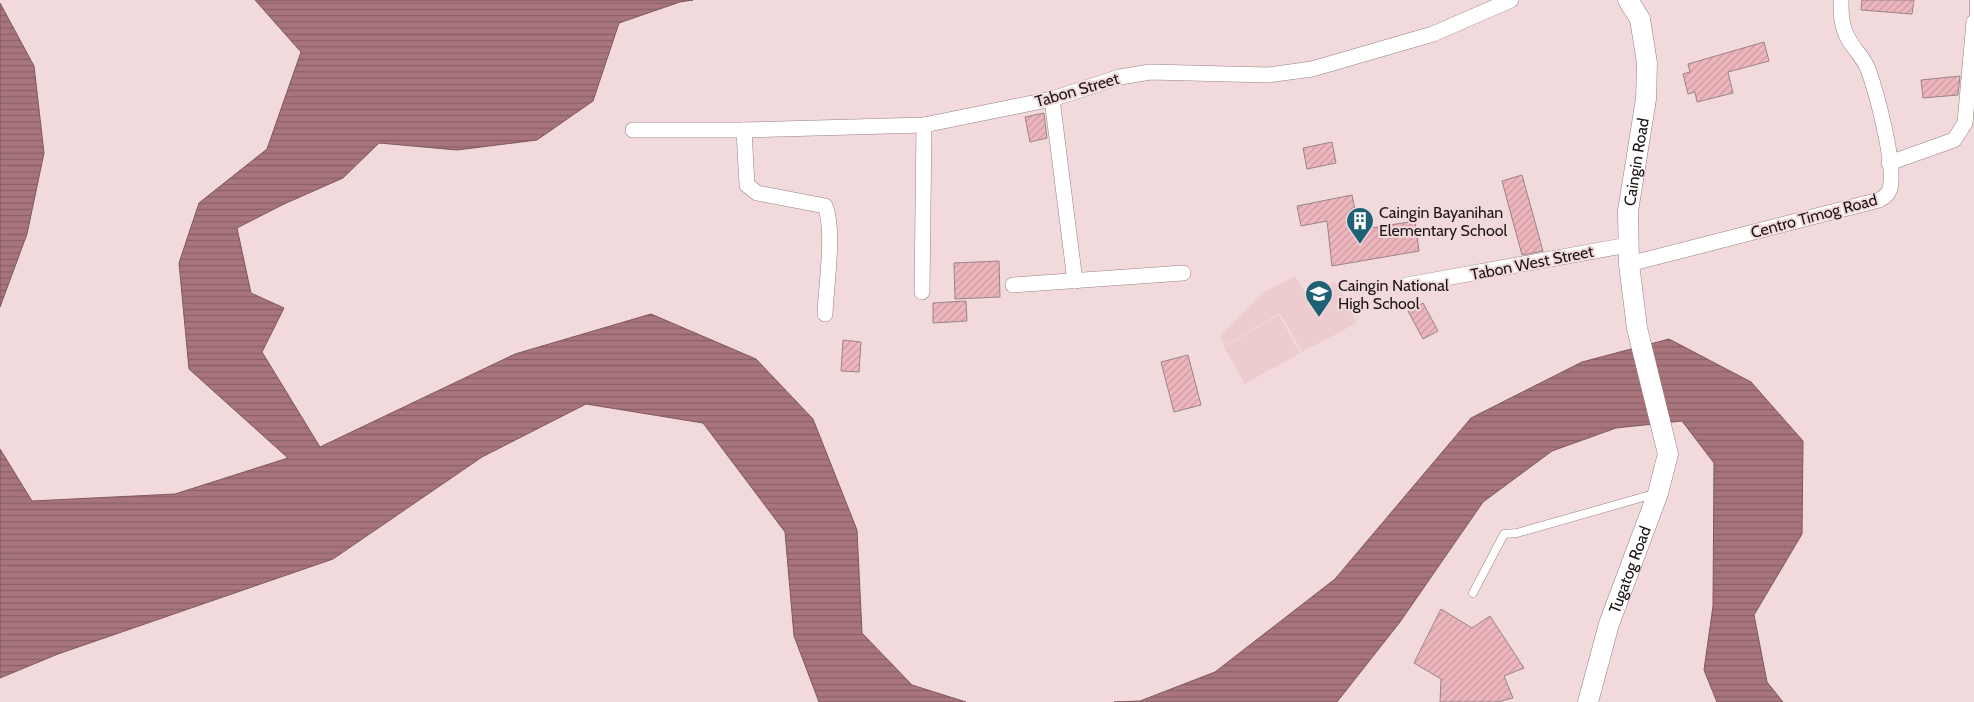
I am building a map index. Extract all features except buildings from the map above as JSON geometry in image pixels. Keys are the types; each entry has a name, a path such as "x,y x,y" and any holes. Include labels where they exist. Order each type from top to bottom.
{"street":[{"name":"Tabon Street","path":"633,130 744,130 924,125 1052,100 1120,77 1150,72 1181,71 1268,75 1312,69 1433,34 1511,0"},
{"name":"Caingin Road","path":"1628,0 1640,19 1647,63 1646,99 1628,211 1629,254 1637,328 1666,439"},
{"name":"Centro Timog Road","path":"1629,254 1879,200 1886,196 1890,189 1889,163 1881,107 1867,67 1846,34 1841,15 1840,0"},
{"path":"1889,163 1954,140 1960,132 1964,123 1974,22"},
{"path":"1052,100 1075,281"},
{"path":"922,292 924,125"},
{"path":"744,130 747,185 756,193 825,206 828,214 829,231 825,314"},
{"name":"Tabon West Street","path":"1407,285 1629,254"},
{"path":"1013,286 1183,273"},
{"name":"Tugatog Road","path":"1588,702 1609,624 1658,493 1668,454 1666,439"}],"lane":[{"path":"1974,0 1974,22"},
{"path":"1473,593 1504,534 1517,533 1658,493"}],"shaded area":[{"path":"255,0 693,0 680,2 619,23 593,101 537,140 457,150 379,143 343,178 284,204 237,228 251,293 284,308 262,352 320,447 515,354 651,314 756,359 813,419 857,530 862,633 912,685 966,702 819,702 794,636 785,532 703,423 586,404 482,457 333,559 58,654 0,678 0,449 32,501 175,494 288,458 189,369 179,263 199,203 267,149 301,52"},
{"path":"0,3 34,66 44,153 27,234 0,307"},
{"name":"Caingin National High School","path":"1295,276 1307,296 1335,281 1357,323 1302,352 1280,313 1224,346 1220,336 1265,292"},
{"path":"1279,315 1300,353 1245,384 1224,347"},
{"path":"1669,339 1751,382 1803,441 1802,534 1754,615 1767,682 1783,702 1717,702 1704,670 1713,606 1714,463 1682,421 1616,428 1552,451 1483,502 1400,622 1337,702 1114,702 1140,701 1215,672 1335,579 1471,418 1582,362"}],"place":[{"name":"Caingin Bayanihan Elementary School","path":"1360,245"},
{"name":"Caingin National High School","path":"1319,318"}]}
